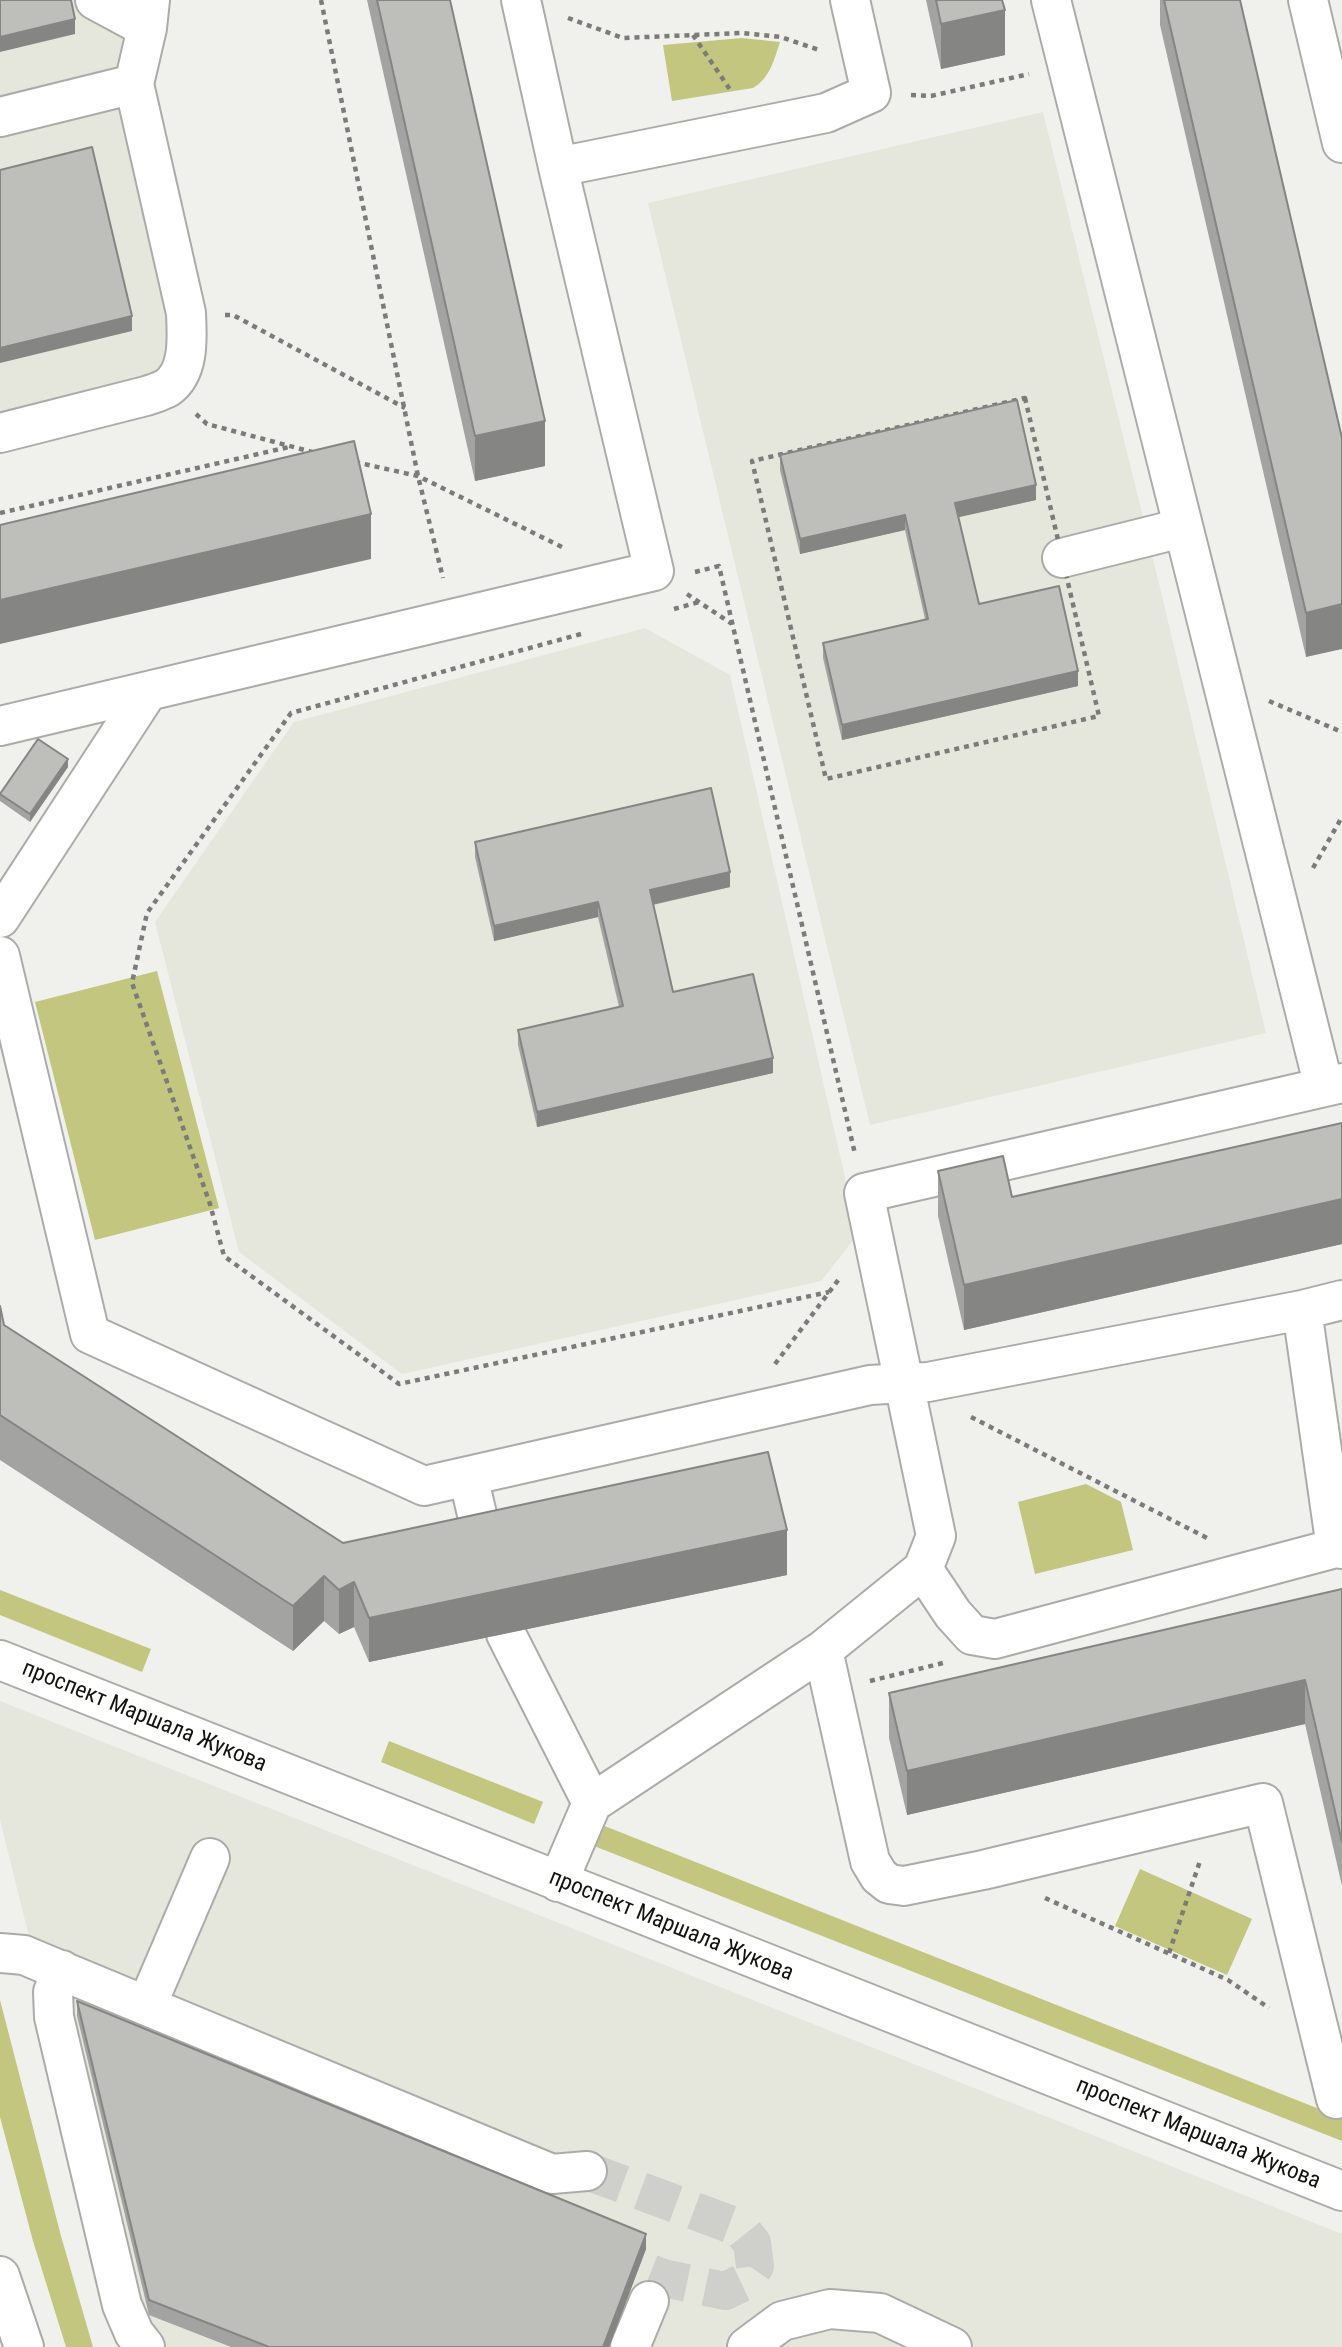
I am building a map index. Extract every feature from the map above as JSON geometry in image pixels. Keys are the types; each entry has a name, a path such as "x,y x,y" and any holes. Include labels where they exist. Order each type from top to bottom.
{"street":[{"path":"0,433 146,396 169,387 183,367 187,339 186,313 134,84 148,14 95,0"},
{"path":"0,726 640,575 558,167 521,0"},
{"path":"558,167 826,113 869,80 850,0"},
{"path":"558,1882 592,1803 823,1650 923,1569 936,1536 864,1192 1333,1085 1221,681 1051,0"},
{"path":"1317,8 1342,143"},
{"path":"0,117 134,84"},
{"path":"1062,558 1182,528"},
{"path":"0,918 148,691"},
{"path":"0,956 90,1335 424,1486 870,1385 928,1382 1342,1300"},
{"path":"923,1569 953,1614 972,1635 995,1639 1339,1548 1302,1310"},
{"path":"468,1476 487,1557"},
{"path":"506,1634 592,1803"},
{"path":"823,1650 870,1861 879,1876 889,1884 904,1886 920,1883 1263,1803 1336,2099"},
{"name":"проспект Маршала Жукова","path":"0,1660 1342,2191"},
{"path":"147,2006 210,1858"},
{"path":"0,1953 24,1955 62,1970 552,2174 587,2171"},
{"path":"62,1970 53,1992 54,2017 122,2305 134,2333 145,2347"},
{"path":"0,2277 24,2347"},
{"path":"630,2347 649,2301"},
{"path":"747,2347 782,2321 830,2309 880,2313 952,2347"}],"path":[{"path":"321,0 418,476 453,620"},
{"path":"559,14 623,38 742,33 781,37 869,80 931,96 1067,66"},
{"path":"693,35 755,127"},
{"path":"186,313 233,315 405,408"},
{"path":"169,387 207,425 328,456"},
{"path":"1024,398 1062,558 1099,716 827,779 752,461 1024,398"},
{"path":"0,513 290,447"},
{"path":"354,461 418,476 699,602 732,625"},
{"path":"640,575 688,574 719,566 864,1192"},
{"path":"673,609 699,602"},
{"path":"593,631 290,713 147,913 132,983 210,1204 224,1256 399,1384 829,1292"},
{"path":"1221,681 1342,732"},
{"path":"736,1415 873,1234"},
{"path":"966,1415 1263,1567"},
{"path":"832,1689 943,1664 972,1635"},
{"path":"1169,1953 1201,1858 1191,1821"},
{"path":"1045,1898 1228,1980 1270,2009"}],"shaded area":[{"path":"0,0 133,0 203,302 182,364 140,383 0,416"},
{"path":"1043,112 1266,1033 870,1125 648,203"},
{"path":"645,628 730,675 858,1234 821,1281 402,1374 239,1252 155,922 294,722"},
{"path":"0,1701 1342,2234 1342,2347 131,2347 0,1820"}],"green space":[{"path":"742,38 780,42 771,68 759,84 753,88 672,101 663,45"},
{"path":"157,971 219,1208 95,1240 35,1002"},
{"path":"1086,1484 1121,1502 1133,1550 1035,1574 1018,1502"},
{"path":"0,1590 151,1649 142,1672 0,1615"},
{"path":"389,1741 543,1802 534,1824 381,1762"},
{"path":"597,1823 1342,2118 1342,2141 589,1844"},
{"path":"1140,1869 1252,1919 1227,1975 1115,1926"},
{"path":"0,2000 61,2236 93,2347 66,2347 33,2241 0,2117"}],"building":[{"path":"0,0 71,0 75,19 0,37"},
{"path":"377,0 450,0 545,421 475,436"},
{"path":"936,0 1002,0 1005,10 941,24"},
{"path":"1164,0 1240,0 1342,438 1342,604 1306,613"},
{"path":"92,147 132,316 0,348 0,170"},
{"path":"1017,400 1036,485 955,503 979,604 1059,586 1078,671 842,725 823,643 928,619 905,515 800,539 780,455"},
{"path":"354,441 371,514 0,600 0,525"},
{"path":"38,739 68,759 30,814 0,794"},
{"path":"711,788 730,872 650,890 673,992 753,974 773,1058 537,1112 518,1030 623,1006 598,902 494,926 475,842"},
{"path":"1342,1123 1342,1199 964,1285 938,1171 1003,1156 1012,1197"},
{"path":"0,1306 4,1325 343,1543 768,1452 787,1530 369,1618 354,1582 339,1590 324,1576 293,1606 0,1415"},
{"path":"1342,1589 1342,1842 1305,1680 907,1771 889,1693"},
{"path":"77,2001 646,2234 603,2347 269,2347 149,2300"}],"tunnel":[{"path":"587,2171 740,2228 752,2243 755,2266 744,2282 725,2291 663,2278 591,2250"}]}
